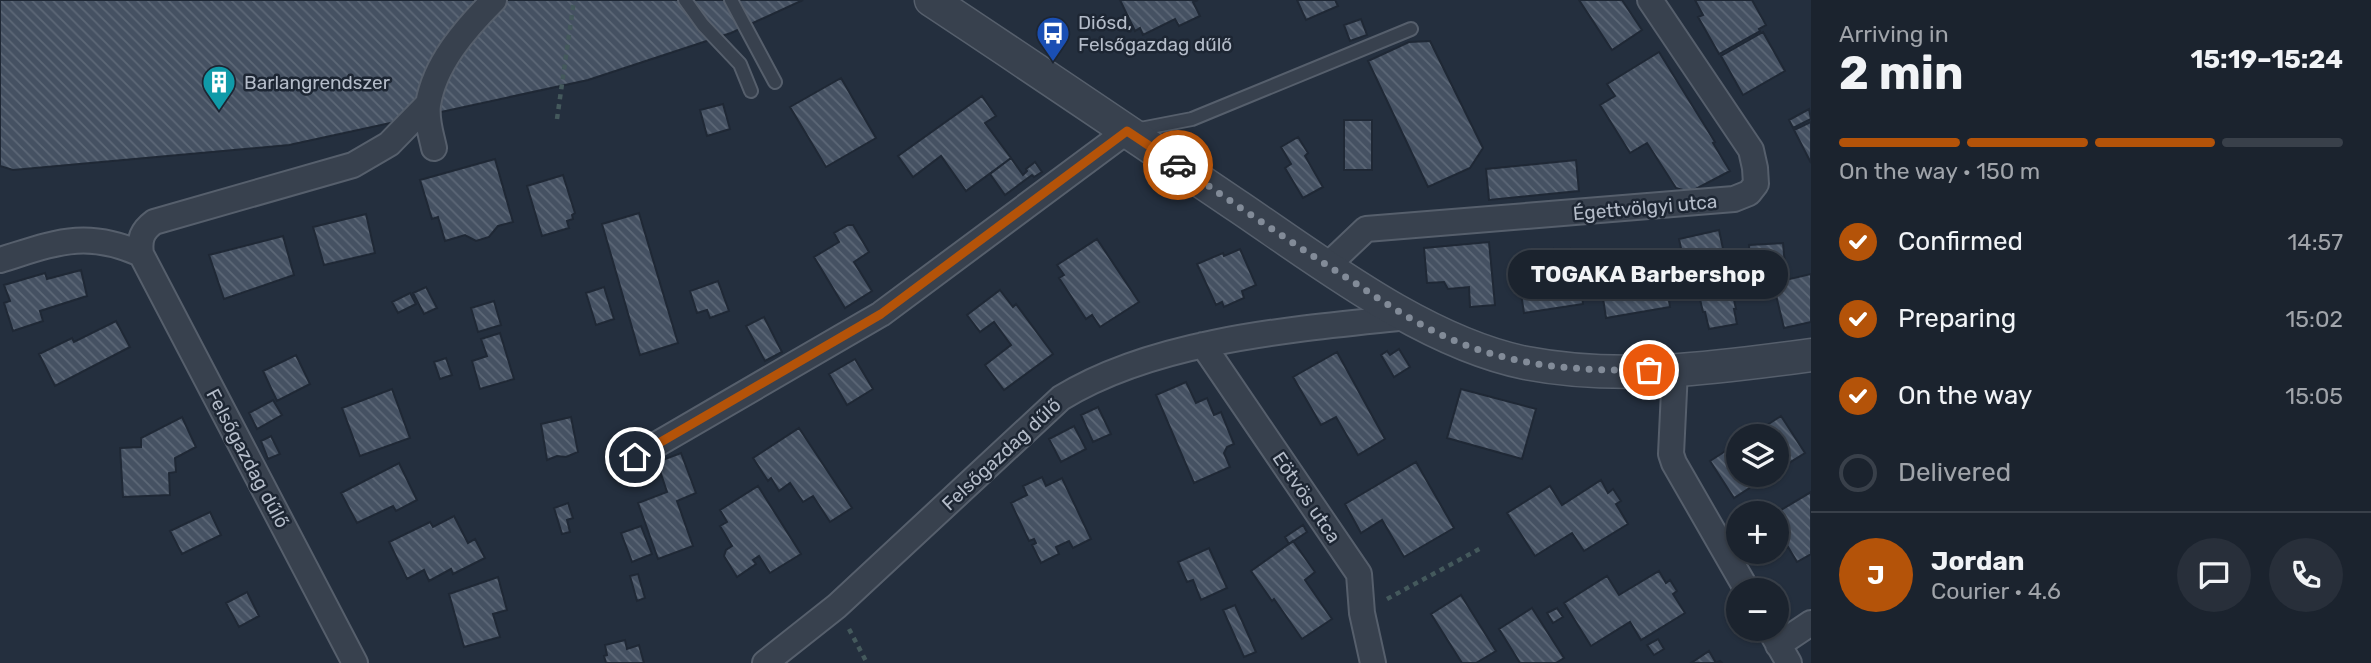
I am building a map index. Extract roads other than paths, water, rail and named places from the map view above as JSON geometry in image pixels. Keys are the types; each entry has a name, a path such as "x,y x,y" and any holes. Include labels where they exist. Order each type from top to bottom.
{"street":[{"path":"434,148 427,120 428,104 439,71 457,41 494,0"},
{"path":"931,0 1327,266 1408,317 1470,347 1526,363 1581,369 1675,370 1811,355"},
{"name":"Égettvölgyi utca","path":"1327,266 1366,229 1734,200 1749,193 1756,184 1751,150 1650,0"},
{"path":"141,254 139,243 142,234 154,222 352,165 389,144 428,104"},
{"path":"635,457 881,314 1127,131"},
{"path":"0,260 67,241 87,240 120,245 141,254"},
{"name":"Felsőgazdag dűlő","path":"141,254 355,663"},
{"name":"Felsőgazdag dűlő","path":"765,663 837,606 1061,398 1088,382 1203,345 1271,333 1408,317"},
{"name":"Eötvös utca","path":"1203,345 1359,574 1362,613 1373,663"},
{"path":"1675,370 1671,454 1740,578"},
{"path":"1779,645 1811,623"}],"lane":[{"path":"685,0 740,64 751,91"},
{"path":"731,0 775,82"},
{"path":"1127,131 1192,119 1411,29"}],"place":[{"name":"Diósd, Felsőgazdag dűlő","path":"1053,63"},
{"name":"Barlangrendszer","path":"219,112"},
{"name":"TOGAKA Barbershop","path":"1649,370"}]}
